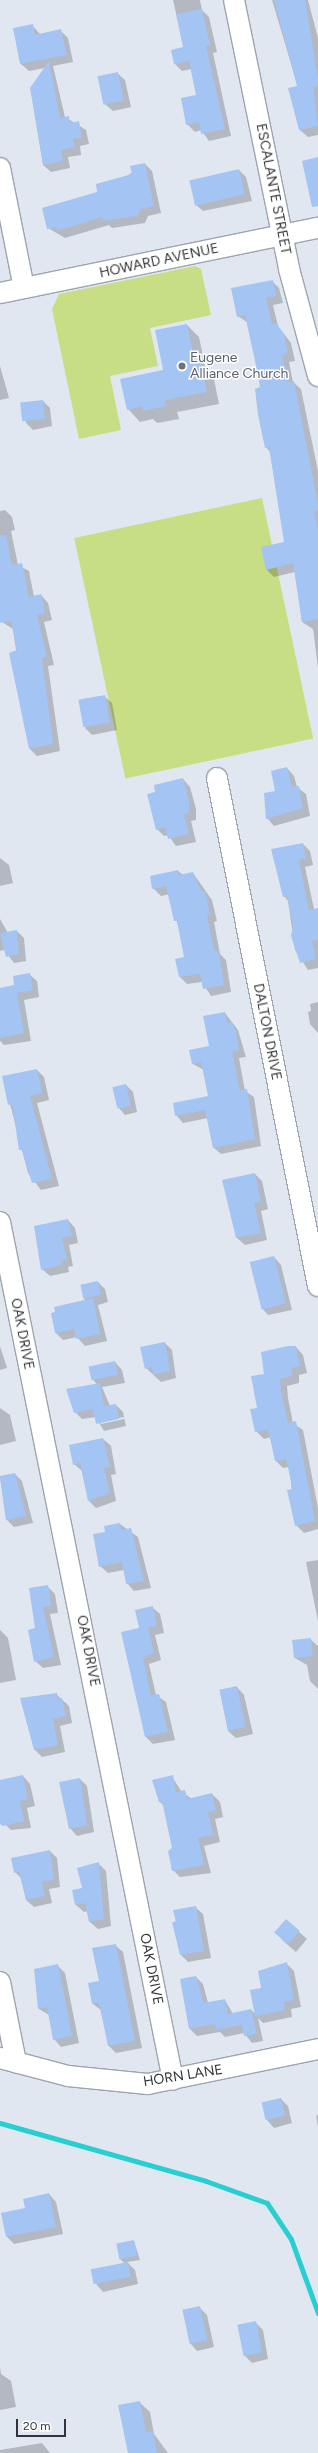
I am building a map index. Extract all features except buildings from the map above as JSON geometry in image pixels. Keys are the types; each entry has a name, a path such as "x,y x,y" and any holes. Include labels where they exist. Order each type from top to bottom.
{"street":[{"name":"ESCALANTE STREET","path":"234,0 283,235 318,376"},
{"path":"0,168 24,288"},
{"name":"HOWARD AVENUE","path":"0,293 318,228"},
{"name":"DALTON DRIVE","path":"216,778 318,1286"},
{"name":"OAK DRIVE","path":"0,1222 173,2080"},
{"path":"0,1982 8,2060"},
{"name":"HORN LANE","path":"8,2060 68,2076 122,2083 173,2080 318,2049"}],"green space":[{"path":"195,266 201,269 211,315 150,328 158,366 110,376 121,430 79,439 52,309 59,294"},
{"path":"262,498 313,739 125,779 74,538"}],"waterway":[{"path":"0,2123 206,2181 267,2203 291,2239 318,2313"}],"place":[{"name":"Eugene Alliance Church","path":"182,366"}]}
